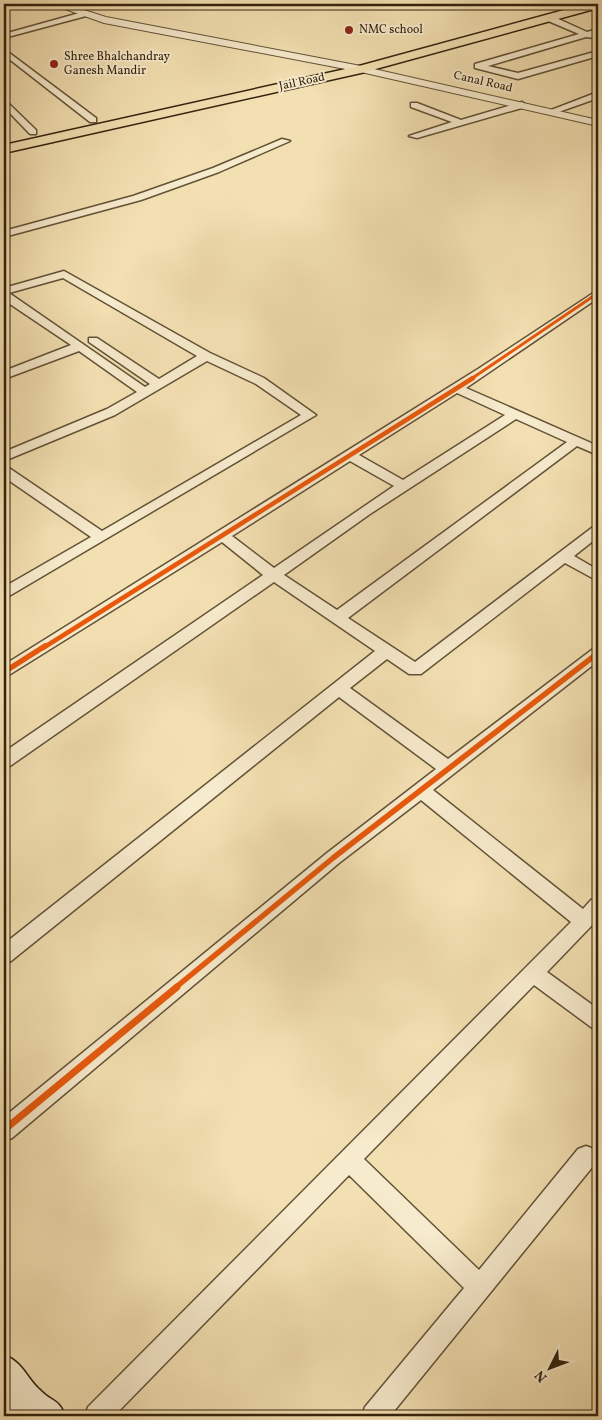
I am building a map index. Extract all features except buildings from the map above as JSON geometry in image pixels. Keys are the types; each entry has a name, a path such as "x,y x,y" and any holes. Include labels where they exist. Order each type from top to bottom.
{"main road":[{"path":"4,140 34,132 348,67 566,4"},
{"name":"Jail Road","path":"4,148 361,69 598,4"},
{"path":"4,1372 27,1410"}],"street":[{"name":"Canal Road","path":"56,4 82,14 361,69 598,123"},
{"path":"4,36 82,14"},
{"path":"549,18 598,39"},
{"path":"598,31 478,66 518,76 598,53"},
{"path":"4,51 93,120"},
{"path":"550,112 598,95"},
{"path":"585,100 598,105"},
{"path":"4,102 34,132"},
{"path":"414,105 462,122"},
{"path":"414,136 522,105"},
{"path":"4,234 137,198 216,170 285,141"},
{"path":"4,290 64,274 206,356 260,381 310,415 4,594"},
{"path":"4,672 456,388 598,293"},
{"path":"4,295 145,392"},
{"path":"93,340 159,384"},
{"path":"4,375 80,346"},
{"path":"4,457 111,412 206,356"},
{"path":"456,388 598,451"},
{"path":"4,761 403,486 515,414"},
{"path":"337,618 576,441"},
{"path":"349,455 403,486"},
{"path":"4,471 102,537"},
{"path":"222,535 273,575 415,670 598,530"},
{"path":"564,556 598,576"},
{"path":"4,955 386,651"},
{"path":"4,1130 326,865 598,653"},
{"path":"339,688 449,769"},
{"path":"97,1416 591,914 422,790"},
{"path":"533,972 598,1020"},
{"path":"374,1416 586,1156"},
{"path":"349,1160 479,1286"}],"cycle path":[{"path":"4,672 482,372 598,293"},
{"path":"4,1130 333,858 598,653"}],"place":[{"name":"NMC school","path":"349,30"},
{"name":"Shree Bhalchandray Ganesh Mandir","path":"54,64"}]}
